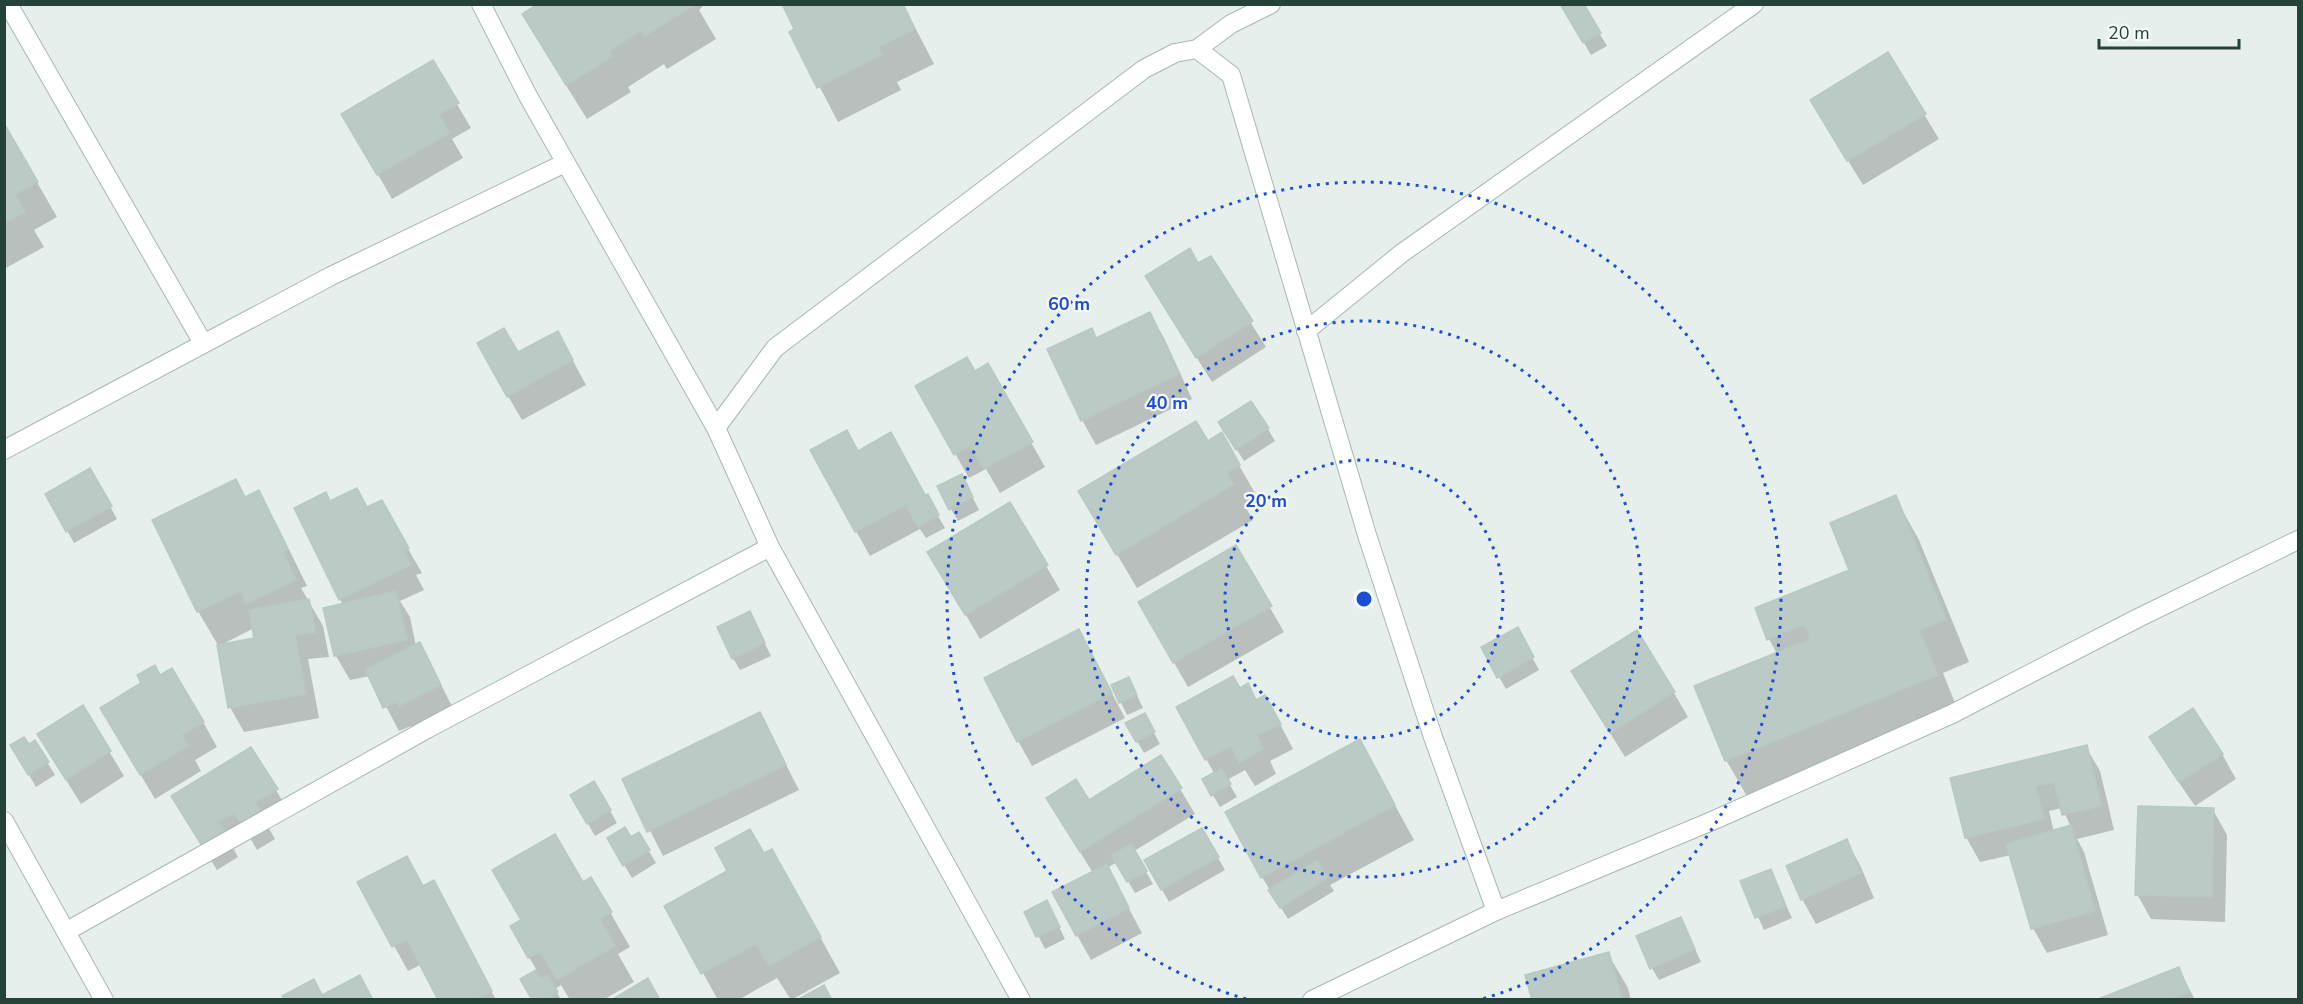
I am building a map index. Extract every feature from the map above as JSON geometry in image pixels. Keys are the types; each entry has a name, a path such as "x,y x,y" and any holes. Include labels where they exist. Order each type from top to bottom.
{"street":[{"path":"8,4 203,343"},
{"path":"481,4 565,163 716,428 770,547 1021,999"},
{"path":"716,428 775,348 1144,69 1175,53 1197,49 1231,24 1271,4"},
{"path":"1306,331 1402,253 1754,4"},
{"path":"1197,49 1231,75 1367,535 1418,692 1496,911"},
{"path":"4,450 331,276 565,163"},
{"path":"1316,999 1496,911 1713,821 1952,714 2138,618 2298,540"},
{"path":"67,931 427,729 770,547"},
{"path":"4,821 104,999"}],"building":[{"path":"538,4 696,4 645,36 642,30 609,51 612,57 566,85 522,14"},
{"path":"782,4 903,4 915,29 879,47 882,55 817,88 789,32 794,29"},
{"path":"1560,4 1584,4 1601,33 1583,43"},
{"path":"1888,52 1926,114 1847,161 1810,100"},
{"path":"433,60 459,103 439,114 450,133 377,175 341,114"},
{"path":"4,123 38,182 15,194 25,212 4,223"},
{"path":"1190,248 1198,263 1211,256 1253,321 1196,358 1145,276"},
{"path":"1150,312 1179,374 1081,421 1047,349 1092,328 1096,338"},
{"path":"504,328 518,352 558,331 573,360 507,397 477,343"},
{"path":"967,357 975,371 988,363 1033,442 984,469 970,445 954,455 915,386"},
{"path":"1251,401 1269,428 1236,450 1218,422"},
{"path":"1196,421 1208,441 1222,432 1240,465 1227,472 1234,484 1116,555 1078,491"},
{"path":"847,430 858,451 891,432 925,495 855,532 810,450"},
{"path":"90,468 112,506 66,532 45,494"},
{"path":"962,474 973,497 949,510 937,486"},
{"path":"236,479 245,497 259,490 288,550 283,553 296,580 246,604 240,591 197,612 152,520"},
{"path":"357,488 367,507 382,500 409,548 404,550 411,565 339,600 294,508 326,492 330,501"},
{"path":"928,494 939,515 918,527 906,506"},
{"path":"1896,495 1946,619 1920,630 1938,675 1725,761 1694,686 1810,639 1805,624 1767,640 1755,608 1849,570 1830,523"},
{"path":"1010,502 1048,565 965,615 927,552"},
{"path":"1236,545 1272,606 1173,663 1138,602"},
{"path":"396,591 407,640 334,656 323,608"},
{"path":"309,599 316,632 295,635 306,694 228,708 217,645 254,638 249,610"},
{"path":"750,611 765,643 732,659 717,627"},
{"path":"1518,627 1534,657 1497,678 1481,647"},
{"path":"1079,629 1112,693 1017,742 984,678"},
{"path":"1637,630 1675,692 1610,733 1571,671"},
{"path":"420,642 441,685 399,706 397,702 383,708 365,669"},
{"path":"155,665 160,675 172,668 204,722 182,735 188,746 140,775 100,708 141,683 137,675"},
{"path":"1233,676 1240,688 1248,683 1256,700 1265,695 1281,724 1257,736 1263,749 1239,763 1231,746 1205,760 1176,707"},
{"path":"1129,677 1137,695 1119,703 1111,685"},
{"path":"83,705 111,751 66,780 37,734"},
{"path":"2193,708 2223,754 2179,782 2149,737"},
{"path":"760,712 786,765 647,832 622,779"},
{"path":"1145,713 1155,732 1136,742 1125,723"},
{"path":"24,737 29,744 35,740 49,762 28,775 10,745"},
{"path":"1360,739 1395,805 1261,878 1225,812"},
{"path":"2087,745 2101,806 2062,815 2054,782 2036,786 2044,819 1965,838 1950,778"},
{"path":"251,747 278,789 255,802 263,814 242,827 234,813 218,822 225,832 202,846 171,796"},
{"path":"1161,755 1182,788 1080,852 1046,798 1076,779 1089,800"},
{"path":"1222,768 1231,784 1211,796 1202,779"},
{"path":"594,781 611,810 587,824 570,795"},
{"path":"2138,806 2214,808 2212,897 2135,895"},
{"path":"2071,825 2095,911 2031,929 2006,844"},
{"path":"625,827 631,837 639,832 650,850 623,866 607,838"},
{"path":"1202,828 1219,857 1161,890 1144,860"},
{"path":"750,829 764,853 772,849 821,937 769,966 756,944 701,974 664,906 727,871 715,848"},
{"path":"555,834 583,882 591,877 612,912 600,919 615,946 557,980 540,952 528,958 510,926 521,920 492,870"},
{"path":"1847,839 1861,873 1801,900 1786,866"},
{"path":"1131,844 1147,871 1127,882 1111,855"},
{"path":"407,856 423,886 434,880 492,991 476,1000 438,1000 407,940 392,947 357,882"},
{"path":"1317,860 1328,878 1280,908 1268,890"},
{"path":"1107,864 1129,908 1076,936 1052,892"},
{"path":"1771,869 1786,906 1755,918 1740,881"},
{"path":"1047,900 1060,927 1036,937 1024,912"},
{"path":"1681,917 1695,949 1650,969 1636,936"},
{"path":"1609,952 1622,1000 1532,1000 1525,975"},
{"path":"2179,967 2189,992 2170,1000 2096,1000"},
{"path":"536,970 541,979 547,975 558,992 546,1000 532,1000 520,979"},
{"path":"360,975 373,1000 285,1000 282,996 314,979 322,995"},
{"path":"648,978 660,1000 611,1000"},
{"path":"824,985 832,1000 797,1000"}]}
